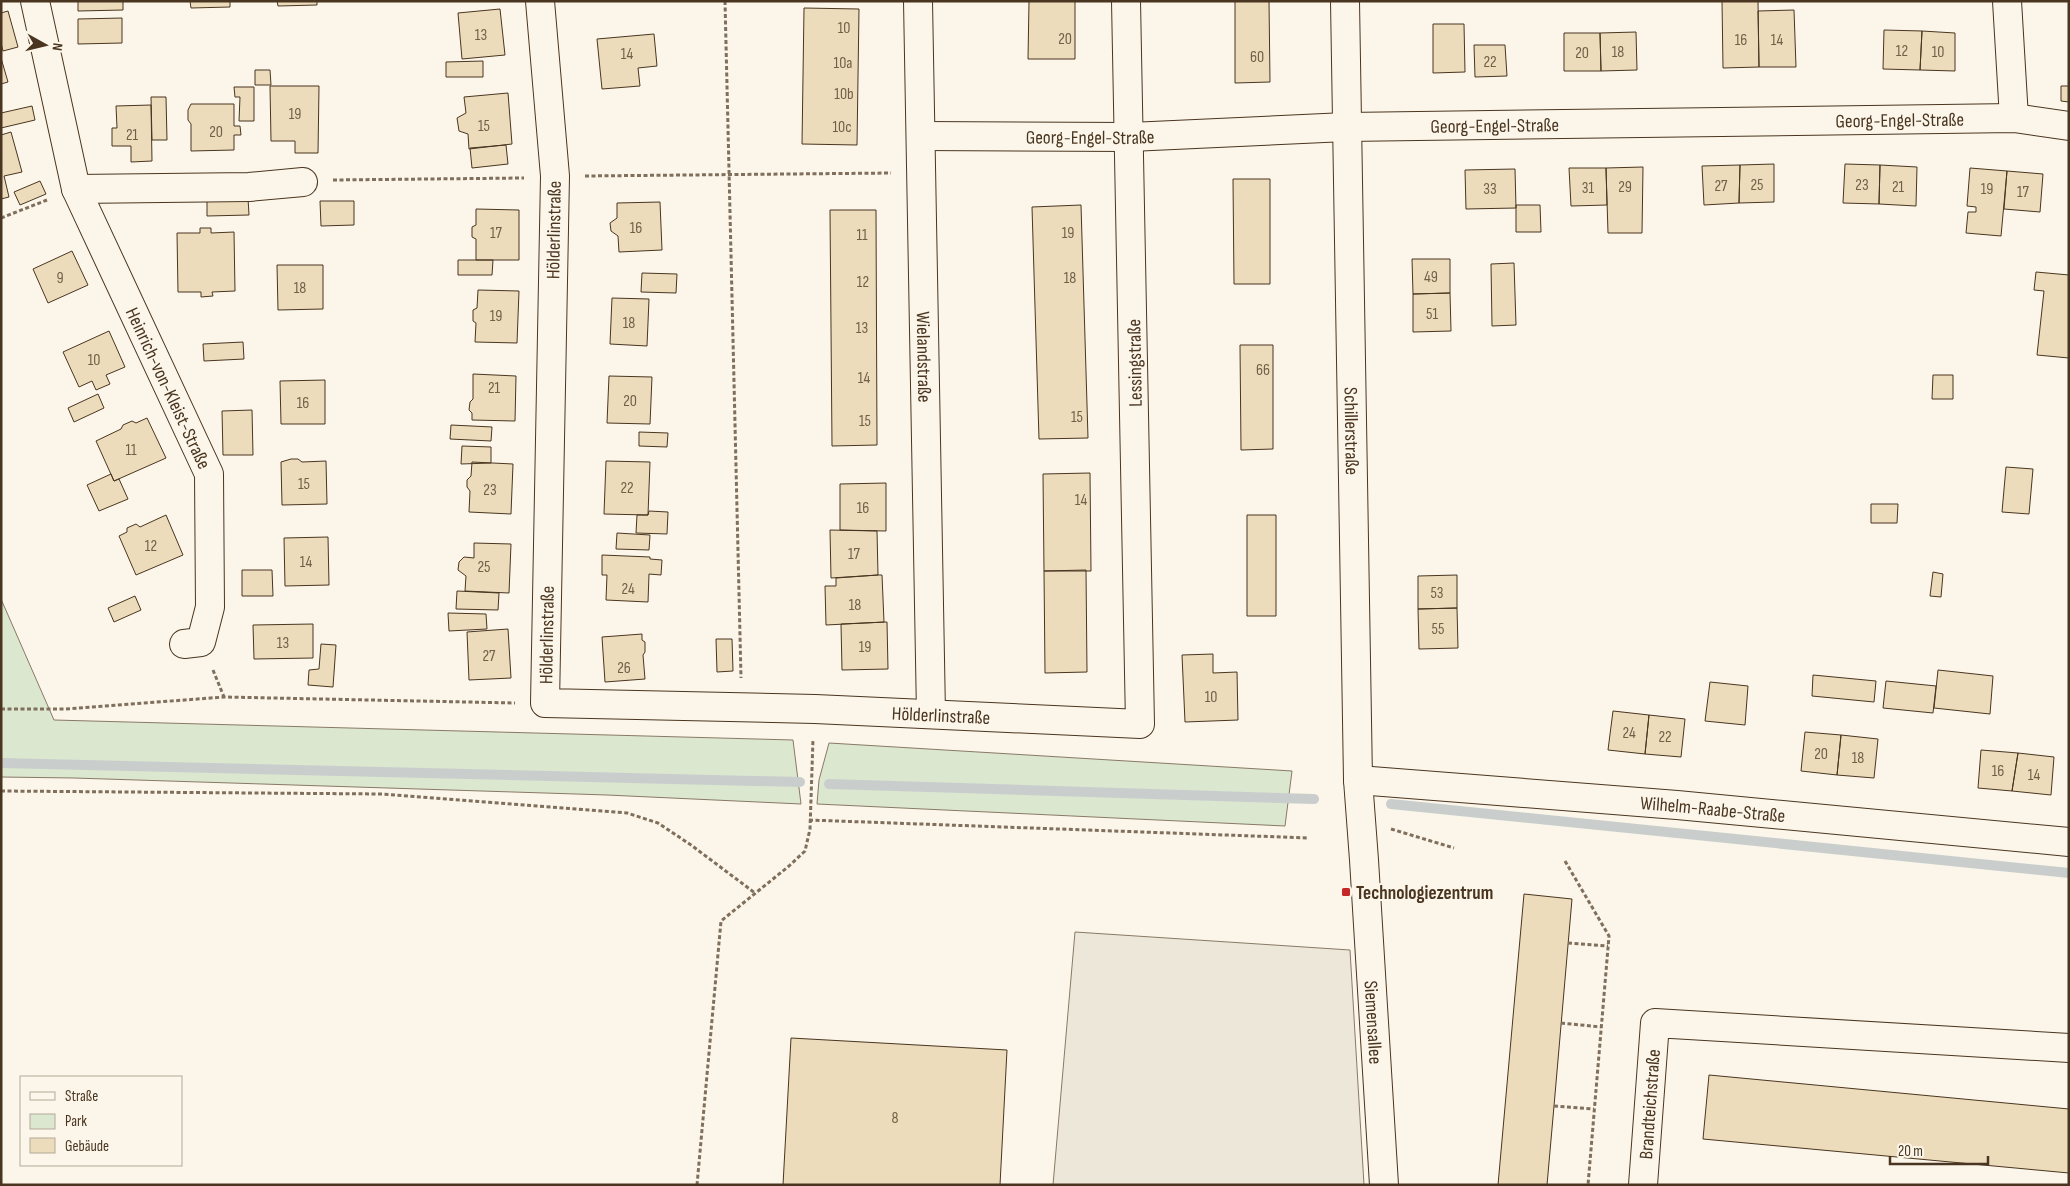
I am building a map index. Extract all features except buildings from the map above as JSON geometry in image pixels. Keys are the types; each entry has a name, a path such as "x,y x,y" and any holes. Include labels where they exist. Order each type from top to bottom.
{"street":[{"name":"Heinrich-von-Kleist-Straße","path":"35,1 76,189 208,474 210,607 201,642 184,644"},
{"name":"Hölderlinstraße","path":"540,1 554,176 545,703 741,707 1140,724"},
{"name":"Wielandstraße","path":"918,1 932,714"},
{"name":"Lessingstraße","path":"1126,1 1140,724"},
{"name":"Schillerstraße","path":"1345,1 1358,780 1364,860"},
{"path":"2007,1 2014,118"},
{"name":"Georg-Engel-Straße","path":"921,136 1130,137 1346,126 2014,118 2069,126"},
{"path":"76,189 249,187 303,182"},
{"name":"Wilhelm-Raabe-Straße","path":"1358,780 1676,805 2069,842"},
{"name":"Siemensallee","path":"1364,860 1384,1185"},
{"name":"Brandteichstraße","path":"1643,1185 1655,1023 2069,1048"}],"path":[{"path":"726,1 728,174 741,707"},
{"path":"303,182 554,176 922,173"},
{"path":"1,218 76,189"},
{"path":"1,709 66,709 224,697 545,703"},
{"path":"697,1185 721,921 805,851 810,829 812,753"},
{"path":"1,791 382,794 627,813 658,823 755,893"},
{"path":"809,820 1310,838"},
{"path":"1385,827 1454,848"},
{"path":"1565,861 1609,936 1588,1185"},
{"path":"1568,943 1608,946"},
{"path":"1561,1023 1601,1027"},
{"path":"1554,1106 1594,1109"}],"green space":[{"path":"1,599 54,720 793,740 801,804 607,795 1,777"},
{"path":"829,743 1292,771 1285,826 817,804 819,780"}],"shaded area":[{"path":"1075,932 1350,950 1364,1185 1053,1185"}],"waterway":[{"path":"1,763 800,782"},
{"path":"829,784 1314,799"},
{"path":"1391,804 2069,873"}],"place":[{"name":"Technologiezentrum","path":"1346,892"}]}
